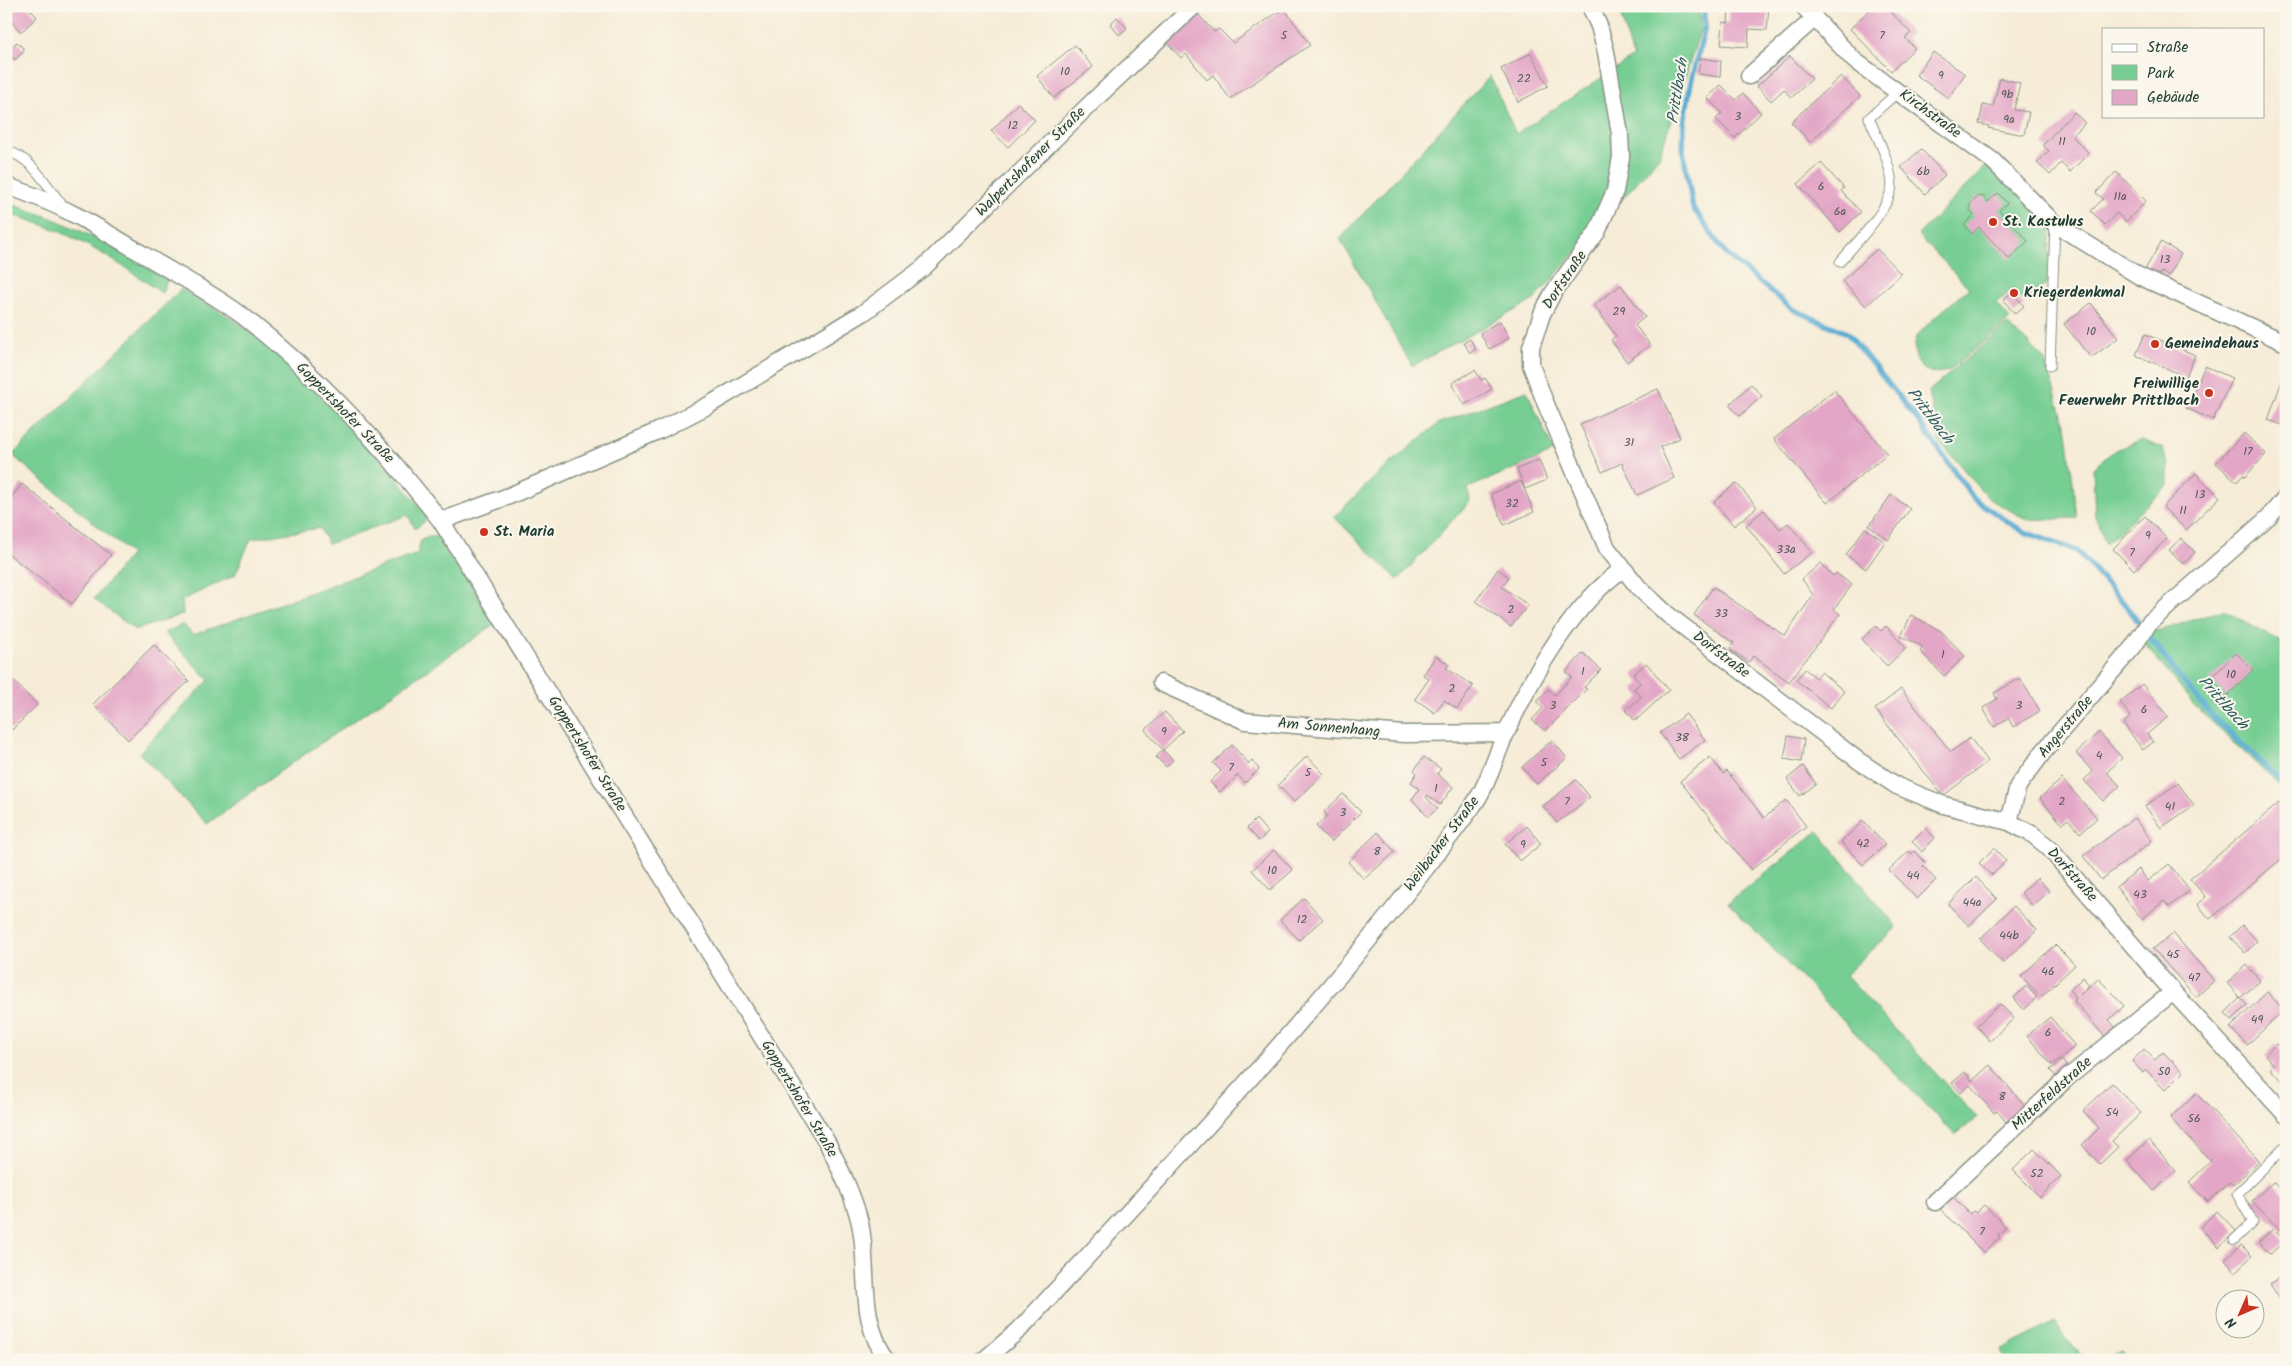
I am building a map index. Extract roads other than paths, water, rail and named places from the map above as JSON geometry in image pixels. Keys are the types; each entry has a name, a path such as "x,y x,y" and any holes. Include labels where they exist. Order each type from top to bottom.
{"street":[{"name":"Walpertshofener Straße","path":"441,521 509,496 658,431 709,405 863,313 923,268 1091,103 1194,6"},
{"name":"Dorfstraße","path":"1590,6 1599,26 1606,52 1620,134 1621,157 1616,191 1597,232 1553,293 1542,314 1531,347 1531,366 1608,548 1639,588 1667,614 1859,761 1897,786 1944,805 2009,822 2032,834 2058,857 2173,992 2286,1115"},
{"name":"Kirchstraße","path":"1803,6 1855,61 1993,161 2055,224 2139,276 2286,343"},
{"path":"1749,76 1815,18"},
{"name":"Goppertshofer Straße","path":"6,186 30,193 66,210 243,316 289,355 369,433 441,521 827,1142 849,1187 860,1224 870,1325 888,1360"},
{"name":"Angerstraße","path":"2009,822 2018,786 2044,751 2138,640 2149,623 2268,518 2286,497"},
{"name":"Weilbacher Straße","path":"1019,1330 1251,1079 1389,913 1474,804 1491,773 1506,734 1529,685 1546,658 1594,592 1623,569"},
{"name":"Am Sonnenhang","path":"1161,684 1245,721 1404,734 1506,734"},
{"name":"Mitterfeldstraße","path":"1935,1202 2066,1079 2173,992"},
{"path":"984,1360 1019,1330"},
{"path":"1002,1360 1019,1330"}],"lane":[{"path":"1840,262 1871,226 1892,190 1886,156 1869,118 1898,92"},
{"path":"6,151 24,158 66,210"},
{"path":"2050,366 2055,224"},
{"path":"2234,1240 2253,1222 2237,1194 2286,1146"}],"waterway":[{"name":"Prittlbach","path":"1703,6 1705,27 1691,82 1684,123 1683,151 1693,208 1726,254 1792,309 1847,333 1918,420 1974,499 2022,531 2077,551 2129,609 2180,678 2215,719 2286,786"}],"place":[{"name":"St. Kastulus","path":"1993,222"},
{"name":"Kriegerdenkmal","path":"2014,293"},
{"name":"Gemeindehaus","path":"2155,344"},
{"name":"Freiwillige Feuerwehr Prittlbach","path":"2209,393"},
{"name":"St. Maria","path":"484,532"}]}
